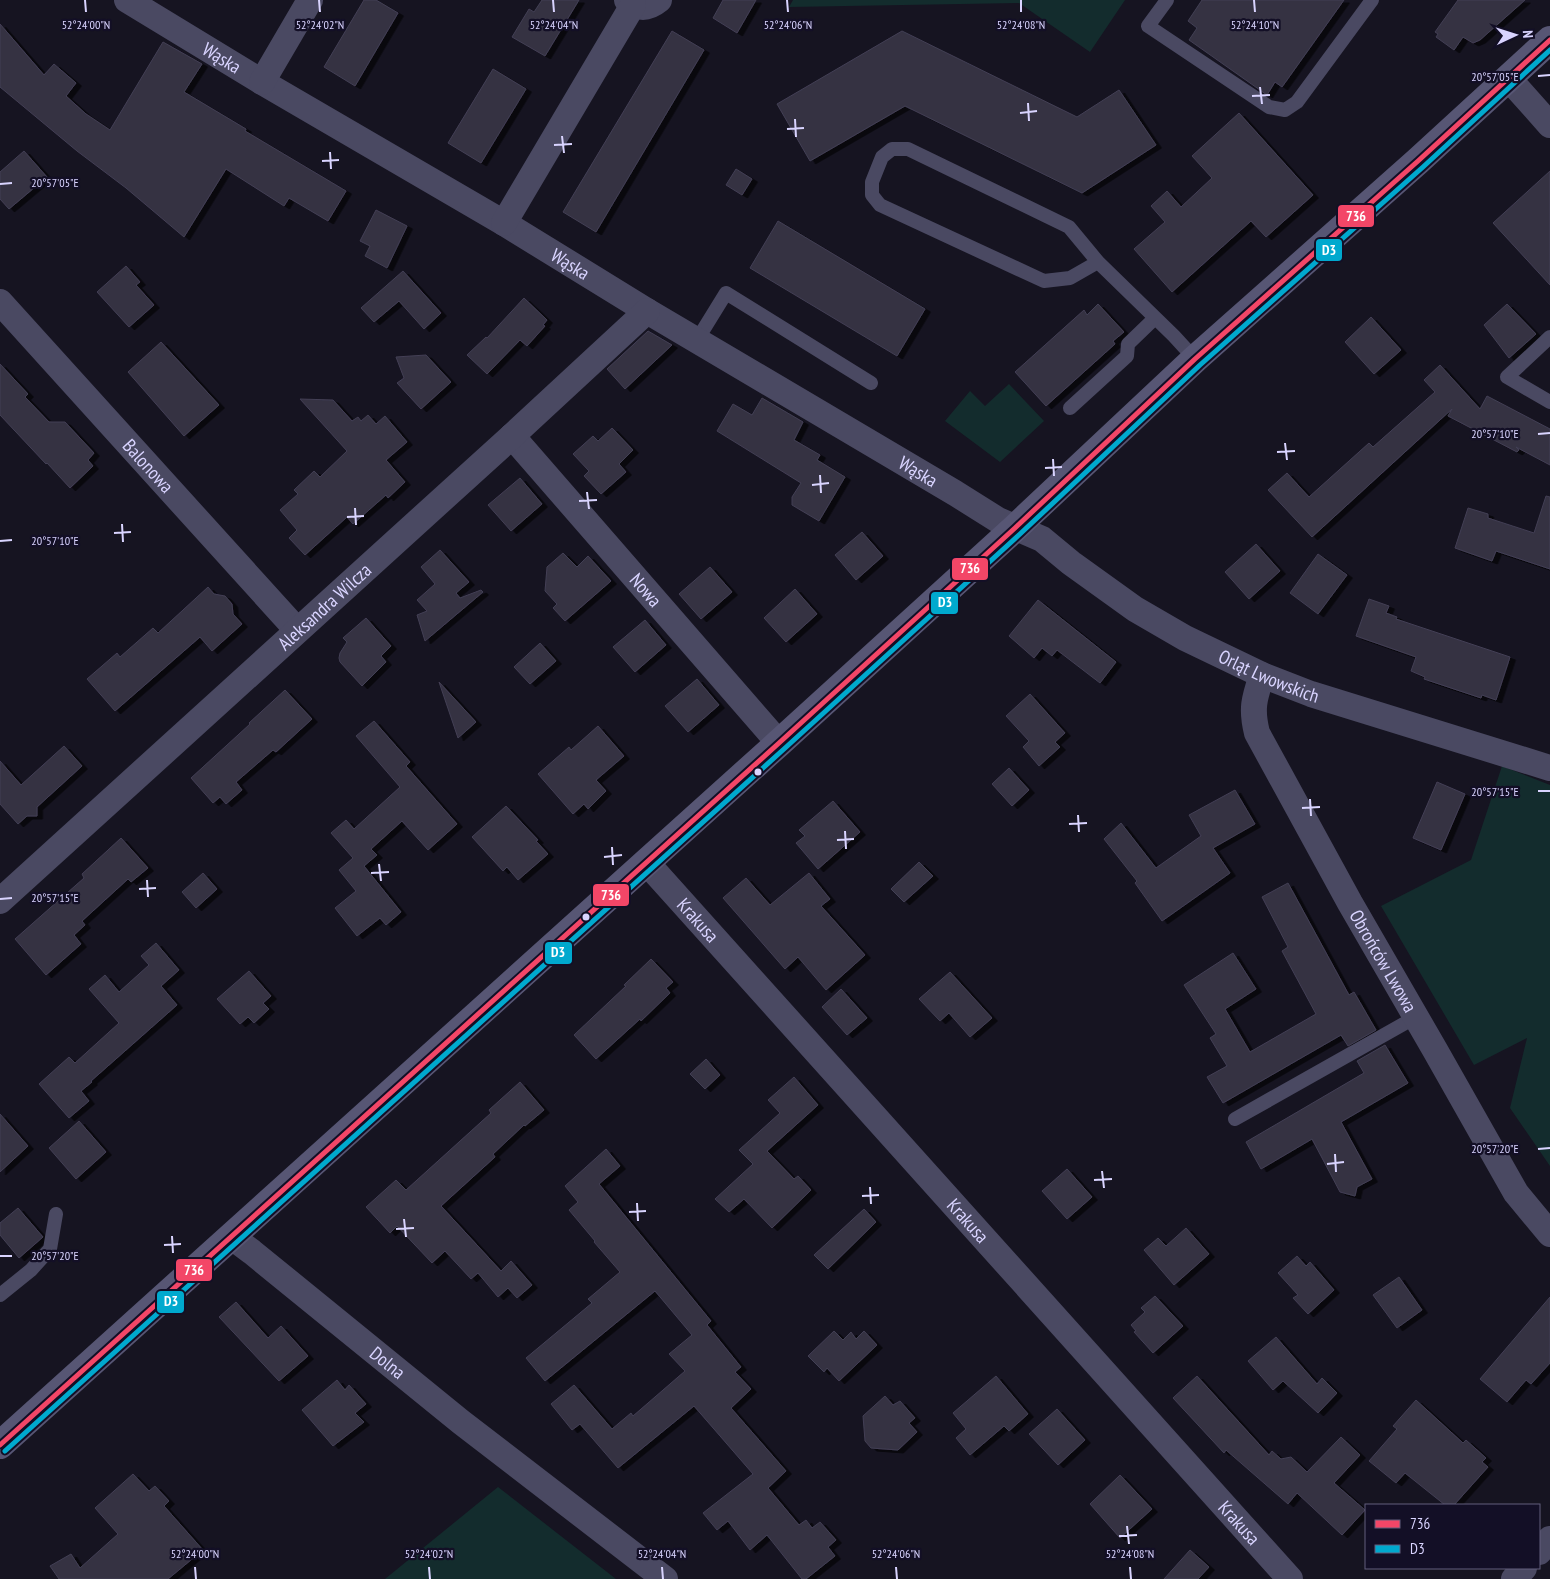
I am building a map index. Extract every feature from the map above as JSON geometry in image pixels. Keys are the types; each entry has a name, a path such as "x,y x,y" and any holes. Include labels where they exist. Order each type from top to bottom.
{"main road":[{"path":"0,1445 780,743 1015,528 1195,359 1509,79 1550,40"}],"street":[{"name":"Wąska","path":"127,0 262,82 504,223 647,311 955,493 987,514 1015,528"},
{"path":"262,82 310,0"},
{"path":"504,223 630,3 643,8 653,5 659,0"},
{"path":"1509,79 1550,125"},
{"name":"Balonowa","path":"0,302 297,630"},
{"name":"Aleksandra Wilcza","path":"0,901 647,311"},
{"name":"Nowa","path":"512,436 780,743"},
{"name":"Orląt Lwowskich","path":"1015,528 1042,539 1071,563 1135,609 1185,638 1262,675 1311,694 1550,768"},
{"name":"Obrońców Lwowa","path":"1262,675 1253,707 1253,717 1257,733 1350,903 1516,1193 1550,1234"},
{"name":"Krakusa","path":"646,862 1290,1579"},
{"name":"Dolna","path":"232,1237 461,1422 665,1579"},
{"path":"1540,1551 1550,1539"},
{"path":"1514,1579 1523,1569"}],"lane":[{"path":"1167,0 1148,26 1269,107 1285,110 1297,102 1372,0"},
{"path":"1098,262 1070,278 1044,281 880,205 872,195 872,182 882,157 892,148 908,149 1069,227 1098,262 1195,359"},
{"path":"697,340 726,293 871,383"},
{"path":"1070,408 1127,356 1128,344 1156,318"},
{"path":"1550,337 1507,377 1550,402"},
{"path":"1235,1119 1416,1016"},
{"path":"0,1295 31,1270 50,1249 56,1214"}],"green space":[{"path":"793,0 1125,0 1090,52 1019,3 789,7"},
{"path":"1009,384 1044,421 1000,462 945,421 970,391 985,406"},
{"path":"1502,766 1550,785 1550,1166 1510,1108 1527,1038 1474,1065 1381,906 1471,860"},
{"path":"498,1487 616,1579 385,1579"}],"building":[{"path":"364,0 376,0 398,13 355,86 324,67"},
{"path":"542,0 579,0 545,56 512,37 529,9 534,12"},
{"path":"723,0 756,0 737,33 713,18"},
{"path":"1202,0 1344,0 1282,87 1275,82 1267,95 1189,40 1197,28 1188,21"},
{"path":"1458,0 1525,0 1480,40 1473,43 1463,37 1454,50 1436,37 1438,34 1435,32"},
{"path":"0,24 44,75 54,64 76,83 66,96 86,114 110,130 163,42 202,64 184,92 346,191 328,221 289,198 284,206 226,169 184,237 0,87"},
{"path":"672,31 704,50 596,232 563,212"},
{"path":"902,31 1077,117 1119,90 1156,145 1082,193 905,106 810,161 777,104"},
{"path":"493,69 526,89 481,163 448,143"},
{"path":"1239,113 1313,195 1266,237 1251,221 1172,292 1134,249 1165,222 1151,206 1167,191 1181,207 1212,178 1192,156"},
{"path":"24,151 47,177 9,209 0,199 0,172"},
{"path":"736,169 752,179 742,195 726,185"},
{"path":"1550,171 1550,285 1493,223"},
{"path":"376,210 407,226 387,268 365,256 370,246 360,241"},
{"path":"778,221 925,309 897,356 750,268"},
{"path":"126,266 140,282 136,285 154,305 129,327 97,292"},
{"path":"403,271 441,313 424,329 399,301 374,322 361,308"},
{"path":"524,298 547,320 543,325 545,326 527,346 520,340 487,374 467,355 487,338"},
{"path":"1098,304 1124,332 1113,341 1115,344 1046,406 1015,372 1084,310 1087,315"},
{"path":"1507,304 1536,334 1509,358 1484,325"},
{"path":"1371,317 1401,350 1374,374 1345,342"},
{"path":"648,331 672,345 625,389 607,369"},
{"path":"161,342 219,405 184,436 128,372"},
{"path":"426,355 451,382 421,409 397,383 404,378 396,357"},
{"path":"0,364 28,394 25,397 49,422 65,422 94,453 88,460 93,466 70,488 0,415"},
{"path":"1440,365 1480,409 1487,396 1550,429 1550,465 1516,447 1519,450 1517,452 1448,416 1452,409 1312,537 1268,490 1287,473 1309,497 1369,443 1373,447 1435,392 1424,380"},
{"path":"762,398 803,422 794,440 820,455 817,460 845,477 819,521 792,505 792,497 801,483 717,431 733,404 752,415"},
{"path":"300,399 333,400 352,421 358,417 361,421 368,415 376,424 385,416 407,442 386,460 405,482 388,498 386,495 353,524 347,517 305,555 289,538 297,530 280,510 298,494 294,490 314,471 320,477 347,451"},
{"path":"612,428 633,450 619,464 626,472 601,494 584,476 589,471 573,454 593,436 598,441"},
{"path":"520,478 542,504 511,531 488,505"},
{"path":"1546,496 1550,497 1550,569 1496,551 1492,561 1455,548 1468,508 1488,514 1488,518 1534,533"},
{"path":"862,532 883,556 856,580 835,555"},
{"path":"1256,544 1280,571 1249,599 1225,572"},
{"path":"440,550 469,582 456,593 460,598 481,590 483,592 425,641 417,615 427,611 417,600 435,584 421,567"},
{"path":"563,553 577,567 588,556 611,581 565,621 553,608 557,604 545,591 547,567"},
{"path":"1318,554 1347,575 1318,614 1290,593"},
{"path":"710,567 732,592 701,619 679,594"},
{"path":"208,587 214,594 225,596 232,604 233,614 242,624 212,651 200,637 115,711 87,679 117,653 120,657 153,628 158,633"},
{"path":"795,589 817,614 786,642 764,618"},
{"path":"1369,599 1389,606 1386,613 1397,617 1396,619 1510,657 1496,700 1482,695 1481,698 1424,679 1425,677 1411,671 1416,657 1356,636"},
{"path":"1038,600 1116,662 1100,683 1057,650 1052,656 1042,648 1034,658 1009,636"},
{"path":"366,618 391,646 381,656 386,662 362,686 340,662 339,658 347,642 343,638"},
{"path":"645,620 666,645 635,672 613,647"},
{"path":"540,643 556,661 530,684 514,667"},
{"path":"697,679 719,705 688,732 665,706"},
{"path":"439,682 476,722 458,738"},
{"path":"285,690 312,719 276,752 273,750 236,782 242,790 226,804 220,797 213,803 191,778"},
{"path":"1030,694 1065,733 1055,742 1060,747 1039,766 1023,747 1029,741 1006,716"},
{"path":"374,721 410,762 406,766 457,824 428,850 402,821 371,849 377,855 364,866 401,912 386,925 380,918 357,936 335,908 356,891 339,870 353,858 331,833 346,820 354,829 400,787 356,736"},
{"path":"598,726 624,756 596,780 606,791 588,809 584,804 573,814 538,774 569,747 571,750"},
{"path":"64,746 82,766 37,807 37,816 27,816 18,824 0,804 0,761 21,785"},
{"path":"1009,768 1029,790 1012,806 992,784"},
{"path":"1437,782 1465,794 1441,850 1413,838"},
{"path":"1235,790 1255,824 1213,848 1230,873 1162,921 1135,883 1137,881 1104,839 1121,823 1156,868 1201,836 1189,815"},
{"path":"833,801 860,832 818,869 796,843 805,836 799,830"},
{"path":"506,806 538,840 536,841 548,854 518,880 507,867 503,871 472,837"},
{"path":"121,838 148,868 131,882 128,879 82,921 85,925 74,935 81,944 46,975 15,939 84,878 82,874"},
{"path":"919,862 933,876 904,902 891,889"},
{"path":"203,873 217,889 196,908 182,892"},
{"path":"809,873 830,899 821,906 865,955 826,990 798,957 785,969 723,898 746,878 770,905"},
{"path":"1288,883 1349,995 1354,992 1376,1030 1348,1046 1341,1035 1223,1103 1207,1077 1227,1066 1210,1038 1216,1034 1184,985 1233,953 1256,989 1225,1009 1250,1052 1316,1014 1282,951 1288,947 1262,897"},
{"path":"156,943 179,970 161,986 177,1005 81,1091 89,1101 69,1118 39,1084 69,1057 75,1063 119,1023 89,989 105,975 119,992 149,965 141,956"},
{"path":"651,959 673,982 666,988 670,993 641,1021 640,1019 596,1059 574,1035 626,986 624,985"},
{"path":"249,971 271,996 263,1003 269,1009 254,1023 248,1017 240,1024 217,999"},
{"path":"950,972 992,1018 970,1037 949,1013 940,1021 919,999"},
{"path":"841,989 867,1018 847,1035 822,1007"},
{"path":"1385,1045 1408,1083 1341,1122 1372,1179 1357,1187 1355,1196 1340,1192 1312,1139 1261,1169 1246,1142 1364,1073 1357,1061"},
{"path":"706,1059 720,1075 705,1089 690,1074"},
{"path":"794,1077 818,1105 767,1151 794,1179 798,1176 811,1190 772,1228 744,1199 729,1212 715,1199 753,1164 739,1150 780,1113 768,1100"},
{"path":"520,1082 544,1110 524,1125 493,1154 495,1157 441,1206 501,1271 511,1261 532,1285 517,1298 508,1288 498,1297 478,1273 471,1279 445,1251 432,1263 397,1226 390,1233 366,1207 396,1180 406,1190 491,1113 489,1110"},
{"path":"0,1114 28,1146 0,1172"},
{"path":"79,1121 106,1152 76,1179 49,1148"},
{"path":"606,1149 620,1166 599,1184 711,1321 707,1325 741,1367 735,1372 751,1389 731,1408 786,1471 768,1488 799,1525 806,1520 812,1528 820,1522 836,1540 828,1547 835,1556 806,1579 802,1579 767,1535 750,1550 728,1521 717,1530 703,1513 753,1474 694,1406 618,1468 580,1424 572,1430 551,1404 574,1385 612,1429 631,1413 633,1416 685,1371 669,1354 692,1335 655,1291 545,1381 526,1358 592,1303 588,1299 620,1272 569,1210 578,1202 565,1186"},
{"path":"1067,1169 1092,1197 1067,1219 1042,1191"},
{"path":"18,1208 43,1237 19,1258 0,1235 0,1223"},
{"path":"864,1209 876,1222 828,1269 814,1255"},
{"path":"1186,1228 1209,1254 1174,1285 1144,1250 1158,1238 1166,1246"},
{"path":"1297,1256 1306,1266 1310,1262 1334,1290 1308,1314 1293,1298 1298,1295 1278,1273"},
{"path":"1399,1277 1422,1310 1397,1328 1373,1295"},
{"path":"1155,1296 1183,1326 1153,1353 1134,1332 1136,1331 1131,1325 1145,1312 1141,1308"},
{"path":"1550,1297 1550,1363 1531,1384 1526,1380 1507,1402 1480,1379"},
{"path":"236,1302 268,1338 281,1326 308,1356 279,1381 219,1317"},
{"path":"834,1331 843,1340 851,1332 856,1339 864,1331 877,1345 839,1381 827,1368 824,1372 808,1356"},
{"path":"1276,1337 1317,1384 1322,1378 1337,1393 1318,1413 1283,1381 1273,1390 1248,1361"},
{"path":"996,1376 1028,1414 1009,1431 1004,1426 970,1455 956,1438 966,1429 953,1413"},
{"path":"1197,1376 1269,1455 1272,1451 1281,1459 1291,1457 1307,1472 1341,1437 1360,1455 1334,1483 1365,1510 1342,1535 1297,1493 1288,1504 1226,1450 1224,1453 1173,1398"},
{"path":"337,1380 345,1390 349,1385 366,1404 355,1413 364,1422 333,1446 302,1410"},
{"path":"885,1396 893,1405 900,1401 915,1418 909,1423 917,1432 898,1450 871,1448 865,1441 863,1416"},
{"path":"1416,1400 1463,1443 1466,1440 1486,1458 1482,1462 1488,1467 1455,1504 1444,1504 1405,1473 1396,1483 1369,1461 1397,1429 1393,1426"},
{"path":"1057,1409 1085,1440 1058,1465 1029,1434"},
{"path":"133,1474 149,1491 155,1486 169,1501 164,1506 203,1550 168,1579 59,1579 50,1566 71,1554 80,1568 118,1534 95,1508"},
{"path":"1120,1475 1152,1509 1120,1538 1090,1504"},
{"path":"1190,1550 1209,1567 1198,1579 1164,1579"}],"transit line":[{"name":"736","path":"0,1445 779,743 1015,528 1195,359 1418,161 1550,40"},
{"name":"D3","path":"5,1451 784,749 1020,534 1200,365 1423,167 1550,50"}]}
